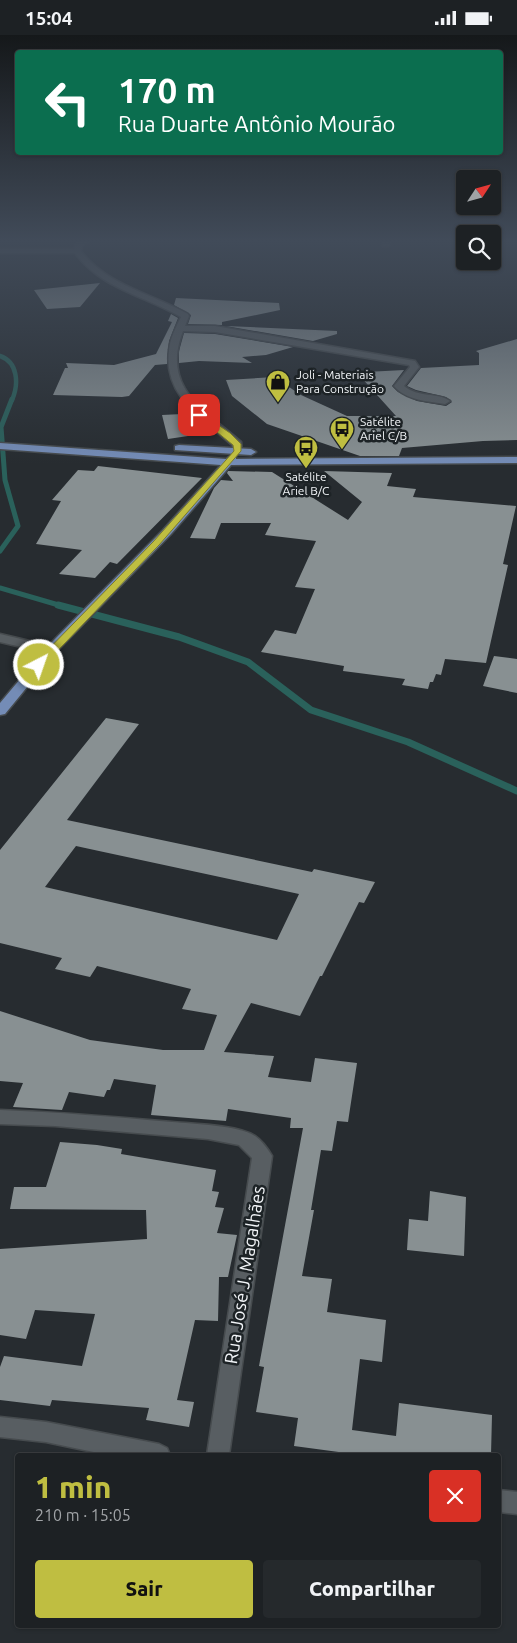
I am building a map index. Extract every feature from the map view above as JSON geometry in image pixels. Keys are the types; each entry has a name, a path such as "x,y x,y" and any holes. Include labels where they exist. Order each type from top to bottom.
{"main road":[{"path":"0,438 14,443 228,461 517,460"},
{"path":"0,445 14,443 237,451 517,453"},
{"path":"0,711 52,650 167,532 237,451"}],"street":[{"path":"180,314 184,316 173,349 174,378 178,389 199,415 237,444 237,451"},
{"path":"181,328 215,329 412,363 415,367 399,386 403,391 409,394 445,401"},
{"path":"0,637 52,650"},
{"name":"Rua José J. Magalhães","path":"0,1117 55,1119 208,1132 249,1141 262,1156 218,1453"},
{"path":"0,1427 46,1431 150,1453"},
{"path":"501,1501 517,1503"}],"building":[{"path":"171,314 178,318 169,341 167,364 155,365 129,396 53,395 65,368 68,368 66,363 114,365 156,354 172,322 168,321"},
{"path":"189,314 260,314 222,322 222,325 188,324 191,315"},
{"path":"226,326 337,331 337,334 313,341"},
{"path":"184,333 215,334 293,347 266,355 242,357 252,363 199,361 179,363 179,351"},
{"path":"517,339 517,440 402,448 399,456 360,456 267,424 232,396 226,380 274,377 301,395 347,416 396,416 359,375 367,375 366,372 404,370 392,386 398,392 417,401 446,406 452,402 446,397 407,386 421,368 479,365 479,353 476,351"},
{"path":"182,414 188,436 168,439 162,415"},
{"path":"98,466 202,478 117,564 110,562 95,578 59,574 82,550 36,544 61,501 52,500 78,470 94,471"},
{"path":"228,471 272,472 348,520 362,502 324,471 392,473 387,486 416,489 413,497 516,506 503,564 508,565 486,663 445,659 441,675 436,674 433,682 430,682 428,689 402,685 405,679 343,671 344,666 261,652 275,630 296,634 315,589 295,587 316,541 265,535 271,523 221,523 215,539 190,538 214,488 221,480 233,481 227,473"},
{"path":"494,656 517,659 517,693 483,686"},
{"path":"106,718 139,724 67,820 312,872 314,869 375,882 364,903 359,902 300,1016 251,1003 224,1052 274,1056 268,1077 311,1082 315,1058 357,1063 348,1122 337,1121 332,1151 321,1150 311,1210 314,1210 302,1276 332,1279 327,1312 386,1320 382,1362 360,1359 352,1430 396,1436 399,1403 492,1415 491,1453 346,1453 294,1446 298,1418 256,1412 264,1367 259,1366 303,1128 290,1128 291,1118 228,1109 226,1121 151,1115 156,1085 114,1079 110,1090 107,1090 104,1097 69,1092 62,1110 13,1107 23,1083 0,1081 0,1011 90,1040 163,1050 204,1050 217,1015 182,1009 191,989 97,966 90,977 55,969 62,958 0,943 0,850","holes":["76,846 299,894 277,940 45,887"]},
{"path":"60,1142 122,1149 121,1154 216,1170 212,1191 219,1192 215,1207 224,1208 217,1233 237,1235 228,1277 219,1277 218,1321 195,1320 177,1400 194,1402 189,1427 146,1420 149,1408 52,1400 50,1406 0,1400 0,1367 4,1356 82,1366 95,1314 35,1310 26,1339 0,1335 0,1249 147,1239 146,1210 10,1209 14,1187 46,1187"},
{"path":"430,1191 466,1197 464,1256 407,1250 409,1219 428,1221"}],"waterway":[{"path":"0,356 6,359 14,368 16,387 12,400"},
{"path":"0,551 18,526 5,480 1,427 12,399"},
{"path":"0,588 62,606"},
{"path":"58,605 179,637 248,662 311,710 408,742 517,791"}],"place":[{"name":"Joli - Materiais Para Construção","path":"278,403"},
{"name":"Satélite Ariel C/B","path":"342,450"},
{"name":"Satélite Ariel B/C","path":"306,469"}],"route":[{"path":"39,665 156,544 237,451 237,444 227,434 199,415"}]}
